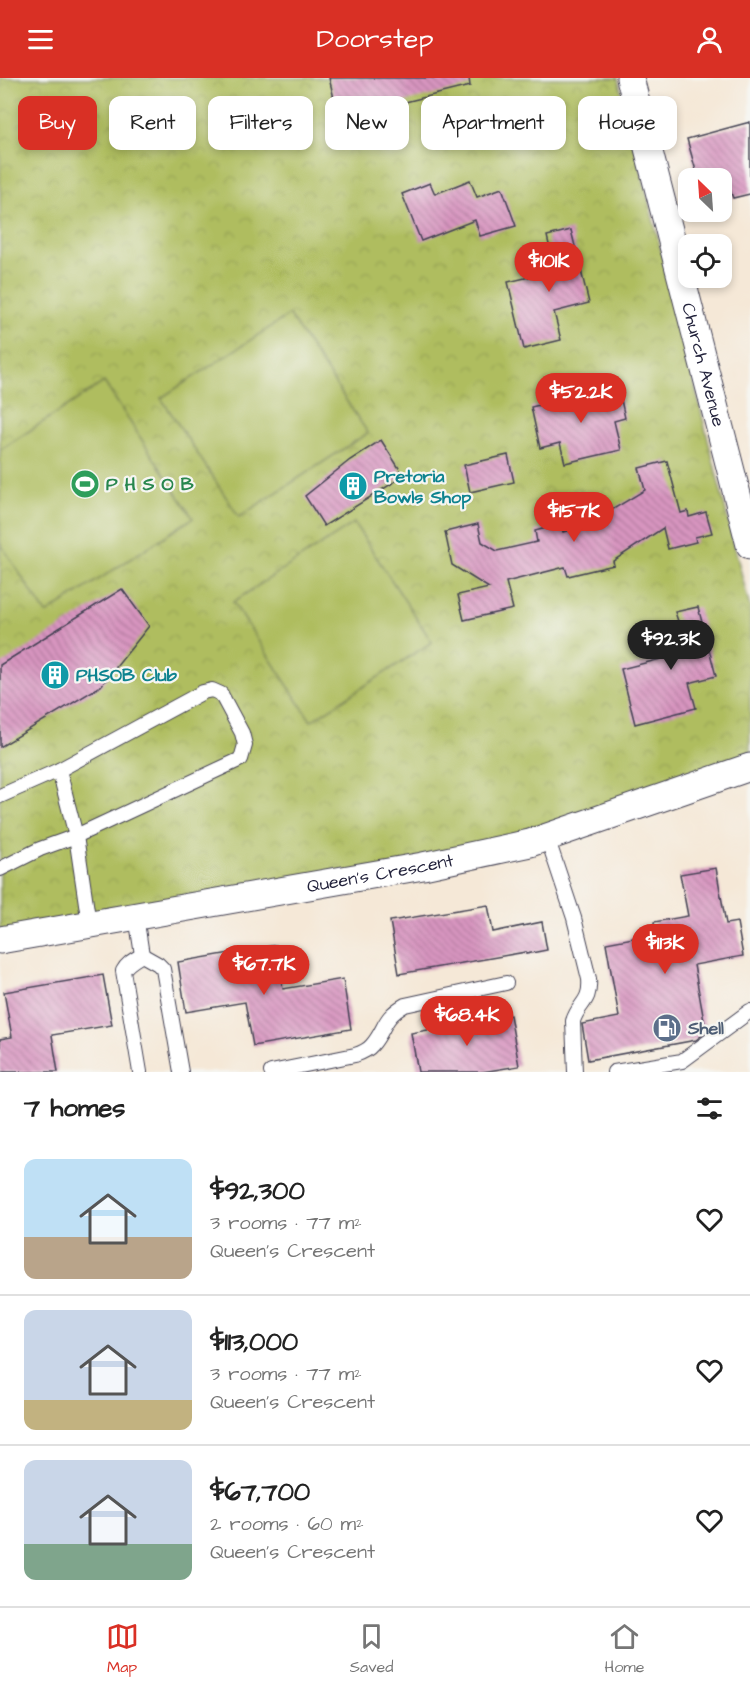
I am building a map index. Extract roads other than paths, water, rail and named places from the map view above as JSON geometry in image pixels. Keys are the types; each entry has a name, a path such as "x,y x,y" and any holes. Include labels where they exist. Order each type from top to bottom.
{"street":[{"name":"Church Avenue","path":"630,78 750,545"},
{"name":"Queen's Crescent","path":"0,940 423,866 512,848 750,767"}],"lane":[{"path":"0,796 59,770 202,692 212,690 221,694 243,733 245,745 241,759 0,869"},
{"path":"59,770 76,836 89,924"},
{"path":"547,837 573,918 589,979 590,989 587,999 575,1013 573,1021 576,1072"},
{"path":"136,916 142,955"},
{"path":"140,1072 123,971 126,966 142,955"},
{"path":"142,955 163,969 181,1072"},
{"path":"271,1072 364,1052 372,1045 386,1020 405,1005 506,983"},
{"path":"614,1072 683,1066 750,1011"}],"place":[{"name":"P H S O B","path":"85,484"},
{"name":"Pretoria Bowls Shop","path":"353,486"},
{"name":"PHSOB Club","path":"55,675"},
{"name":"Shell","path":"667,1028"}]}
